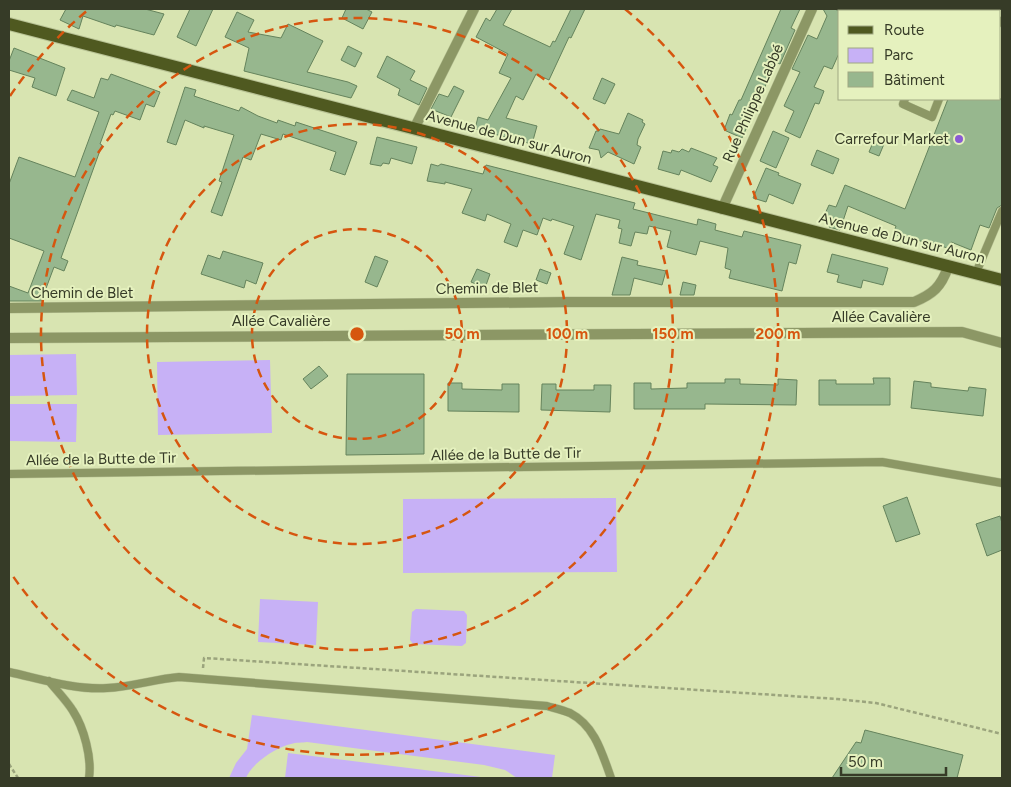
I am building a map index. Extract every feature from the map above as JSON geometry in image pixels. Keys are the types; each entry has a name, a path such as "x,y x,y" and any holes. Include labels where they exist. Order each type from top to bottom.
{"main road":[{"name":"Avenue de Dun sur Auron","path":"9,24 1002,280"}],"street":[{"path":"414,129 474,9"},
{"name":"Rue Philippe Labbé","path":"722,209 812,9"},
{"name":"Chemin de Blet","path":"9,308 568,302 914,302 928,296 942,284 948,267"},
{"name":"Allée Cavalière","path":"9,338 962,332 1002,343"}],"lane":[{"path":"905,100 903,104 932,117 940,100"},
{"path":"976,274 1002,211"},
{"name":"Allée de la Butte de Tir","path":"9,474 882,462 1002,483"},
{"path":"9,672 88,688 127,686 168,678 202,679 547,706 569,713 585,724 597,740 611,778"},
{"path":"49,681 74,712 87,743 89,778"}],"path":[{"path":"202,679 204,658 750,693 876,703 1002,734"},
{"path":"9,764 18,778"}],"green space":[{"path":"76,354 77,395 9,396 9,355"},
{"path":"270,360 272,433 158,435 157,362"},
{"path":"9,404 77,404 76,442 9,441"},
{"path":"616,498 617,572 403,573 403,499"},
{"path":"260,599 318,602 316,645 258,642"},
{"path":"416,609 464,611 467,615 466,643 462,646 413,644 410,640 412,612"},
{"path":"252,715 555,755 552,778 517,778 505,770 484,765 307,742 293,743 271,752 253,767 246,778 229,778 236,763 247,749"},
{"path":"288,753 489,778 285,778"}],"building":[{"path":"66,9 145,9 164,14 154,35 116,25 115,27 83,16 79,29 60,20"},
{"path":"190,9 213,9 196,46 177,37"},
{"path":"346,9 366,9 372,12 363,29 342,18"},
{"path":"497,9 512,9 503,25 550,47 553,41 555,42 571,9 585,9 571,38 569,37 549,80 536,74 523,100 516,96 506,118 537,126 532,144 475,129 478,117 488,120 511,78 499,73 508,54 476,37 486,18 490,21"},
{"path":"781,9 800,9 791,28 795,30 780,64 776,62 742,138 724,130 730,114 732,115 739,100 741,100"},
{"path":"823,9 838,10 838,56 832,69 824,66 814,87 824,91 819,104 815,103 800,138 785,131 794,111 784,106 800,72 792,69 808,35 817,39 827,16"},
{"path":"237,12 254,20 248,32 281,38 288,24 323,41 307,72 357,86 351,98 244,71 249,48 225,37"},
{"path":"348,46 362,53 355,67 341,60"},
{"path":"14,48 65,68 56,96 32,87 35,78 9,70 9,61"},
{"path":"387,56 415,71 410,80 427,88 419,105 398,95 400,89 377,77"},
{"path":"111,74 160,92 154,107 146,104 140,120 115,111 113,115 111,114 100,144 102,145 61,258 68,261 64,271 54,267 42,299 44,301 9,301 9,286 28,293 44,251 9,238 9,184 19,157 75,177 99,112 67,100 72,90 94,98 101,78 108,80"},
{"path":"602,78 615,84 605,104 593,99"},
{"path":"454,86 464,91 451,117 431,109 439,94 448,97"},
{"path":"185,87 196,90 194,96 239,111 241,107 277,123 278,120 295,126 296,122 357,142 345,175 330,170 336,152 283,134 281,140 261,134 251,160 243,157 222,216 211,212 222,182 219,181 234,135 204,126 204,128 185,120 176,145 167,142"},
{"path":"1002,99 1002,205 997,208 989,228 980,225 971,250 951,242 948,248 893,234 896,226 848,206 840,230 829,227 832,219 824,216 829,205 836,207 845,185 905,209 948,100"},
{"path":"628,113 643,120 642,122 645,124 638,139 637,145 641,147 634,164 608,152 601,158 599,150 589,148 596,131 600,129 619,134"},
{"path":"773,131 789,138 776,168 760,161"},
{"path":"377,137 417,147 412,164 391,158 389,164 383,163 381,166 370,164"},
{"path":"874,140 884,144 879,156 869,152"},
{"path":"691,148 717,158 713,165 718,167 711,182 681,170 679,175 658,169 663,151 671,153 672,150 679,152 682,149 689,152"},
{"path":"817,150 839,159 833,174 811,165"},
{"path":"431,164 438,166 441,164 483,174 486,165 635,203 633,209 697,225 698,219 716,224 715,230 742,237 744,231 801,245 796,264 789,262 782,291 729,278 731,270 725,268 728,248 700,241 696,255 667,247 671,231 649,226 647,234 635,232 631,246 619,243 622,229 618,228 620,220 596,214 581,260 564,254 574,226 552,219 551,221 543,218 537,235 523,230 517,247 504,242 511,224 487,214 485,221 462,213 472,189 445,182 445,184 427,181"},
{"path":"766,168 801,184 793,204 769,194 766,202 753,198"},
{"path":"223,251 263,263 256,284 246,280 244,288 201,274 208,255 220,259"},
{"path":"832,254 888,268 883,285 863,280 861,288 837,282 839,275 827,272"},
{"path":"375,256 388,261 377,287 365,282"},
{"path":"622,257 638,261 637,265 666,271 662,285 634,278 630,295 612,295"},
{"path":"477,269 490,274 485,288 471,282"},
{"path":"540,269 551,273 547,284 536,280"},
{"path":"683,282 696,285 694,295 680,295"},
{"path":"319,366 328,376 311,389 303,379"},
{"path":"347,374 424,374 424,454 346,455"},
{"path":"873,378 890,378 890,405 819,405 819,380 836,380 836,384 874,384"},
{"path":"725,379 740,379 740,384 778,385 778,379 797,380 796,405 705,404 705,409 634,409 634,383 651,383 651,389 687,388 687,383 725,383"},
{"path":"914,381 931,383 931,387 968,391 969,387 986,389 983,416 911,408"},
{"path":"448,383 462,383 462,389 502,390 502,384 519,384 519,412 448,411"},
{"path":"542,384 556,384 556,390 594,390 594,385 611,385 610,412 541,410"},
{"path":"907,497 920,534 896,542 883,506"},
{"path":"1000,516 1002,523 1002,550 987,556 976,524"},
{"path":"865,730 963,755 957,778 832,778 856,742 861,743"}],"place":[{"name":"Carrefour Market","path":"959,139"}]}
